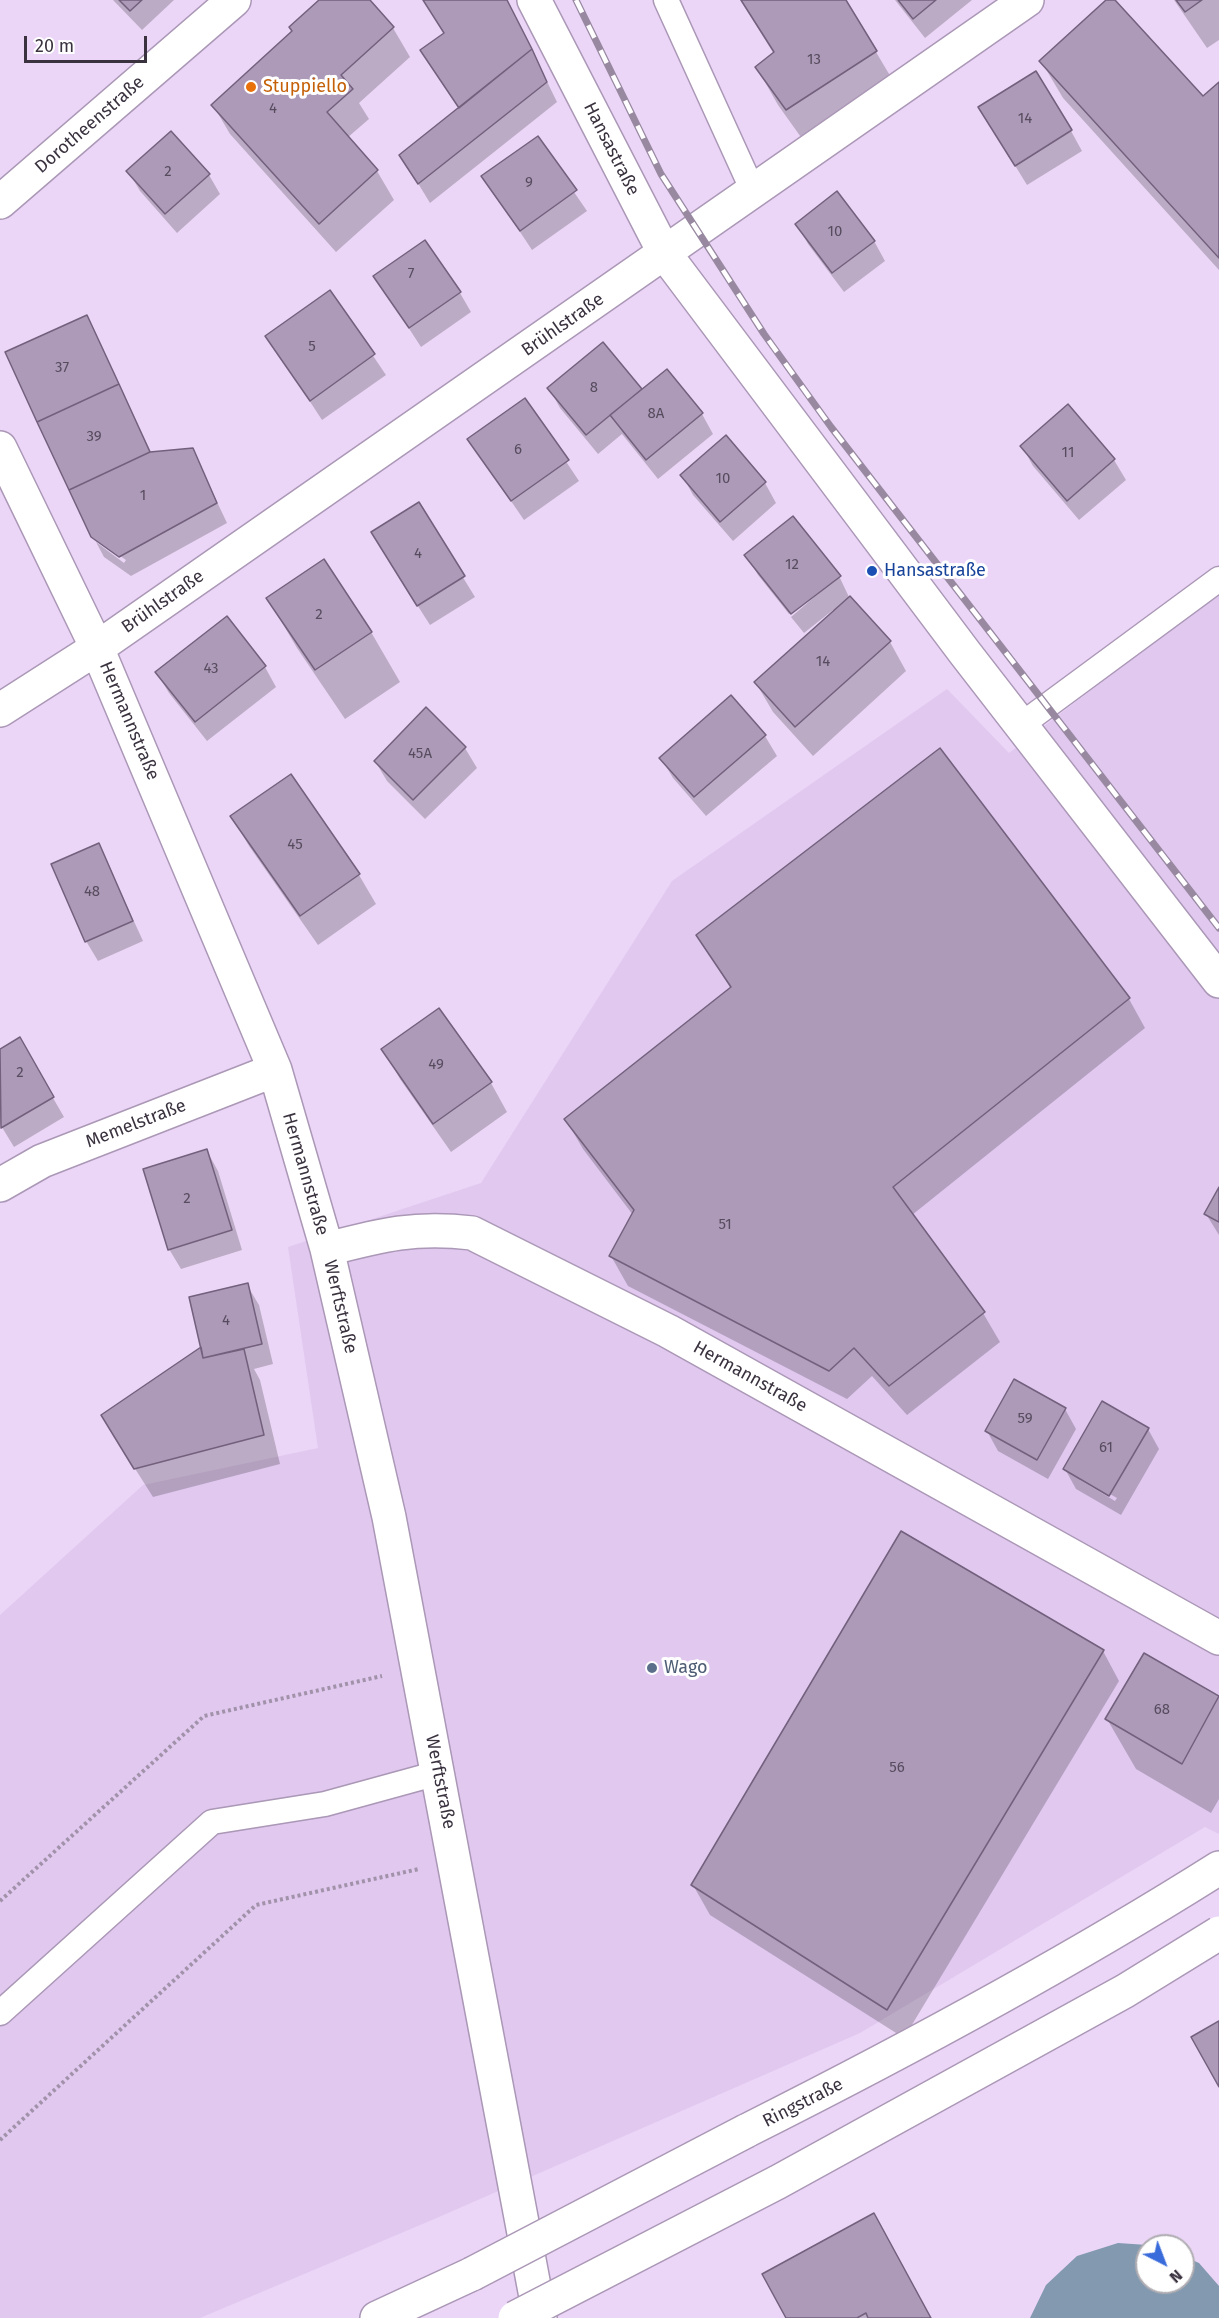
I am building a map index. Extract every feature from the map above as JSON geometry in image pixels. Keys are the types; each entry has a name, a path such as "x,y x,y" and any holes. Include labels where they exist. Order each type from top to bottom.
{"street":[{"name":"Dorotheenstraße","path":"0,202 234,0"},
{"name":"Hansastraße","path":"534,0 665,254 1021,725 1218,977"},
{"name":"Brühlstraße","path":"0,710 98,648 1026,0"},
{"name":"Hermannstraße","path":"0,448 98,648 275,1070 327,1249 394,1232 437,1229 472,1233 668,1331 1219,1638"},
{"name":"Memelstraße","path":"0,1185 42,1161 275,1070"},
{"name":"Werftstraße","path":"327,1249 389,1517 540,2318"},
{"name":"Ringstraße","path":"377,2318 472,2274 864,2072 1161,1904 1219,1868"},
{"path":"515,2318 778,2182 1125,1991 1219,1933"}],"lane":[{"path":"666,0 753,191"},
{"path":"1021,725 1219,579"},
{"path":"0,2013 212,1822 325,1804 438,1773"}],"path":[{"path":"0,1901 204,1716 418,1667"},
{"path":"0,2140 256,1905 402,1874 454,1859"}],"shaded area":[{"name":"Wago","path":"1219,592 1219,1834 1205,1827 860,2033 432,2220 200,2318 0,2318 0,1615 143,1485 318,1448 288,1247 481,1183 672,881 947,689 1009,753"}],"water":[{"path":"1118,2243 1135,2244 1135,2294 1195,2294 1195,2261 1219,2286 1219,2318 1030,2318 1046,2285 1077,2256"}],"building":[{"path":"119,0 142,0 130,11"},
{"path":"319,0 370,0 394,27 341,75 353,89 327,112 378,170 319,224 211,105 292,31 289,27"},
{"path":"423,0 507,0 532,49 459,108 420,50 444,33"},
{"path":"741,0 846,0 877,51 786,110 755,67 774,52"},
{"path":"898,0 936,0 913,19"},
{"path":"1106,0 1115,0 1203,96 1219,82 1219,258 1039,61"},
{"path":"1176,0 1202,0 1185,12"},
{"path":"532,49 547,82 418,184 399,155"},
{"path":"1036,71 1072,130 1015,166 978,107"},
{"path":"171,131 210,174 165,214 126,171"},
{"path":"538,136 577,190 520,231 481,176"},
{"path":"837,191 875,241 832,273 795,224"},
{"path":"425,240 461,292 409,328 373,276"},
{"path":"330,290 375,354 310,401 265,336"},
{"path":"87,315 119,384 37,422 5,352"},
{"path":"603,342 642,389 586,435 547,388"},
{"path":"667,369 703,413 646,460 610,415"},
{"path":"119,384 150,452 69,490 37,422"},
{"path":"525,398 569,460 511,501 467,439"},
{"path":"1068,404 1115,459 1067,501 1020,446"},
{"path":"726,435 766,482 720,522 680,475"},
{"path":"193,448 217,503 119,557 91,537 69,490 150,452"},
{"path":"419,502 465,576 417,606 371,532"},
{"path":"793,516 841,576 791,614 744,555"},
{"path":"324,559 372,632 315,670 266,598"},
{"path":"850,596 891,641 795,727 754,682"},
{"path":"227,616 266,666 195,722 155,672"},
{"path":"731,695 766,735 694,797 659,758"},
{"path":"426,707 466,747 413,800 374,761"},
{"path":"940,748 1130,998 893,1187 985,1312 889,1386 854,1348 829,1371 609,1256 634,1210 564,1119 731,987 696,935"},
{"path":"291,774 360,874 300,916 230,816"},
{"path":"99,843 133,921 85,942 51,864"},
{"path":"439,1008 492,1082 433,1124 381,1049"},
{"path":"20,1037 54,1097 1,1128 0,1049"},
{"path":"207,1149 232,1230 168,1250 143,1169"},
{"path":"1219,1187 1219,1222 1204,1214"},
{"path":"248,1283 262,1344 203,1358 189,1297"},
{"path":"201,1347 203,1358 244,1349 264,1435 134,1469 101,1415"},
{"path":"1014,1379 1066,1408 1037,1460 985,1431"},
{"path":"1102,1401 1149,1428 1109,1496 1063,1469"},
{"path":"901,1531 1104,1650 887,2010 691,1885"},
{"path":"1144,1653 1219,1696 1182,1764 1105,1719"},
{"path":"1219,2021 1219,2087 1191,2037"},
{"path":"874,2213 931,2318 868,2318 866,2313 857,2318 786,2318 762,2274"}],"railway":[{"path":"576,0 661,174 764,334 831,427 1219,928"}],"place":[{"name":"Stuppiello","path":"251,87"},
{"name":"Hansastraße","path":"872,571"},
{"name":"Wago","path":"652,1668"}]}
